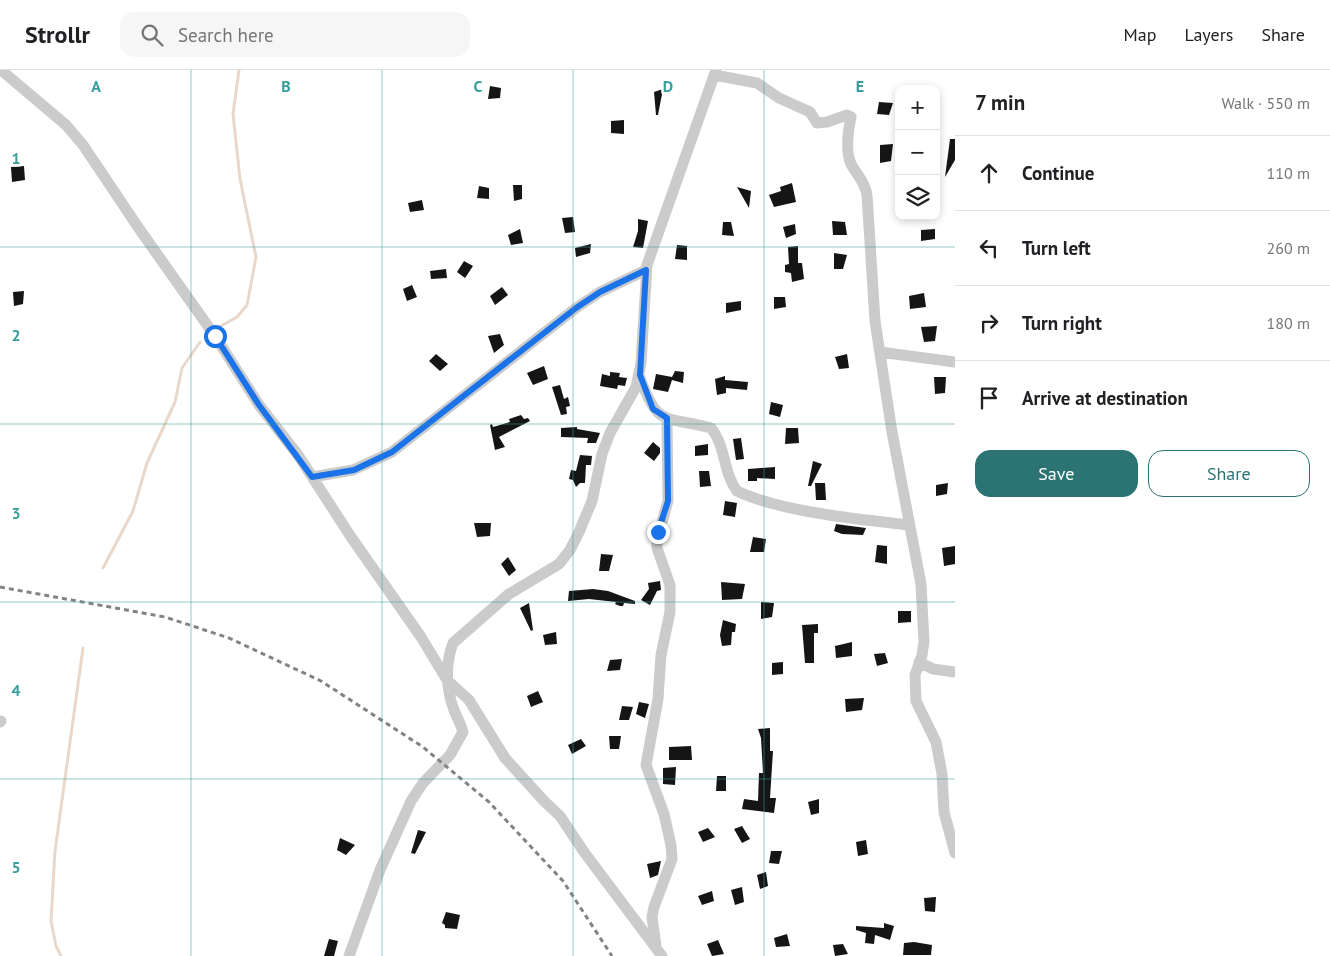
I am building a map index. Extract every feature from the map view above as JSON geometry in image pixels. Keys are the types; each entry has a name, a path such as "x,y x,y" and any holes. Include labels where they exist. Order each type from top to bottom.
{"street":[{"path":"1,70 66,125 83,145 215,336 259,405 312,477 421,637 447,680 462,732 450,756 422,783 410,801 380,870 350,956"},
{"path":"447,680 450,650 453,643 509,594 553,568 570,550 592,501 602,454 610,432 636,387 640,375 646,270 651,250 672,200 716,72 757,83 779,98 810,112 817,123 827,122 847,114 851,116 848,136 849,158 865,185 867,195 880,352 908,525 921,584 924,642 915,675 916,700 936,742 942,774 944,812 955,853"},
{"path":"312,477 354,470 392,452 576,308 600,292 646,270"},
{"path":"880,352 955,362"},
{"path":"640,375 653,409 667,418 711,428 717,435 732,484 737,491 744,495 818,512 908,525"},
{"path":"659,951 652,917 672,859 664,814 646,765 658,699 661,655 670,612 670,585 657,548 657,540 668,501 667,418"},
{"path":"919,662 933,669 955,672"},
{"path":"447,680 469,700 505,758 560,816 584,852 659,951"}],"building":[{"path":"490,86 501,88 500,98 488,99"},
{"path":"663,89 658,115 656,115 654,92"},
{"path":"879,102 893,103 889,115 877,114"},
{"path":"624,120 624,134 611,133 611,121"},
{"path":"950,139 955,139 955,160 945,177"},
{"path":"893,144 891,161 880,163 880,145"},
{"path":"24,166 25,180 12,182 11,167"},
{"path":"792,183 796,202 774,207 769,195 781,191 780,187"},
{"path":"513,185 522,185 522,199 514,201"},
{"path":"479,186 489,188 489,199 477,198"},
{"path":"737,187 751,191 749,208"},
{"path":"422,200 424,210 410,212 408,203"},
{"path":"573,217 575,232 565,233 562,218"},
{"path":"638,219 648,221 643,248 633,247 638,231"},
{"path":"832,221 845,222 847,235 833,235"},
{"path":"723,222 731,222 734,236 722,235"},
{"path":"795,224 796,234 786,238 783,227"},
{"path":"520,229 523,243 511,245 508,235"},
{"path":"935,229 935,239 921,241 921,230"},
{"path":"591,244 590,253 576,257 575,248"},
{"path":"677,245 687,246 687,260 675,259"},
{"path":"798,246 798,263 802,263 804,279 792,282 791,273 785,272 785,265 789,264 788,247"},
{"path":"834,253 847,255 843,269 834,269"},
{"path":"464,261 473,266 465,278 457,272"},
{"path":"446,269 447,278 431,279 430,271"},
{"path":"412,285 417,297 407,301 403,289"},
{"path":"502,287 508,295 495,305 490,296"},
{"path":"24,291 23,304 14,306 13,292"},
{"path":"924,293 926,307 910,309 909,296"},
{"path":"774,297 785,297 786,307 774,309"},
{"path":"741,301 741,310 726,313 726,303"},
{"path":"937,326 935,341 924,342 921,327"},
{"path":"500,334 504,345 494,353 488,336"},
{"path":"436,354 448,364 440,371 429,361"},
{"path":"847,354 849,368 839,369 835,357"},
{"path":"544,366 548,379 533,385 527,373"},
{"path":"675,371 684,372 683,383 672,380 668,392 653,389 656,374 672,377"},
{"path":"610,372 620,373 619,377 627,378 625,386 618,385 617,389 600,386 602,374 610,376"},
{"path":"725,376 725,380 748,382 747,390 726,388 726,393 717,395 715,379"},
{"path":"934,377 946,377 945,393 935,394"},
{"path":"560,385 564,399 568,397 570,406 566,407 567,414 561,415 552,387"},
{"path":"771,402 783,405 780,417 769,414"},
{"path":"521,415 524,419 528,418 530,421 499,437 505,447 495,450 490,425 492,424 493,427 510,422 509,419"},
{"path":"577,427 577,429 600,433 596,443 587,443 588,438 561,437 561,428"},
{"path":"786,428 798,428 799,443 785,444"},
{"path":"741,438 744,459 736,460 733,439"},
{"path":"653,442 660,448 660,453 654,461 644,453"},
{"path":"708,444 708,455 695,456 695,446"},
{"path":"580,455 592,456 591,465 586,465 585,483 580,483 576,487 573,480 569,479 571,470 576,471"},
{"path":"813,461 822,464 811,486 808,486"},
{"path":"775,467 775,479 757,478 757,481 748,481 748,469"},
{"path":"699,471 709,471 711,486 700,487"},
{"path":"815,483 825,483 826,500 816,500"},
{"path":"948,483 947,494 936,496 936,485"},
{"path":"725,501 737,503 735,517 723,515"},
{"path":"474,523 491,523 490,536 477,537"},
{"path":"836,524 866,528 863,535 842,534 834,531"},
{"path":"753,537 766,539 764,552 750,552"},
{"path":"877,545 887,546 887,564 875,562"},
{"path":"955,546 955,564 944,566 942,548"},
{"path":"601,554 613,555 609,571 599,571"},
{"path":"508,557 516,570 509,576 501,564"},
{"path":"660,581 661,590 657,591 650,605 641,600 649,589 648,583"},
{"path":"721,582 745,584 742,599 722,600"},
{"path":"593,589 608,591 635,601 635,604 624,603 623,606 620,606 615,604 616,602 589,599 568,601 569,591"},
{"path":"761,602 774,603 772,617 761,619"},
{"path":"529,603 533,630 531,631 520,608"},
{"path":"898,611 911,611 911,622 898,623"},
{"path":"723,620 736,624 735,632 732,632 731,645 722,646 720,635"},
{"path":"818,624 818,633 814,633 814,663 805,663 802,625"},
{"path":"556,632 557,644 545,645 543,635"},
{"path":"852,642 852,656 836,658 835,646"},
{"path":"885,653 888,663 877,666 874,654"},
{"path":"622,659 620,670 607,671 610,660"},
{"path":"783,662 783,674 772,675 772,663"},
{"path":"538,691 543,702 531,707 527,696"},
{"path":"864,698 862,710 846,712 845,699"},
{"path":"639,702 649,704 645,718 636,714"},
{"path":"622,706 633,707 629,720 619,720"},
{"path":"770,728 770,751 773,751 770,798 776,798 774,813 742,809 744,799 758,801 759,773 763,773 761,738 758,729"},
{"path":"609,736 621,736 619,749 610,749"},
{"path":"581,739 586,746 572,754 568,745"},
{"path":"691,746 692,760 669,760 669,747"},
{"path":"676,767 675,785 663,784 663,768"},
{"path":"717,776 726,776 726,791 716,791"},
{"path":"819,799 819,813 811,815 808,802"},
{"path":"742,826 750,839 742,843 734,829"},
{"path":"708,828 715,837 703,842 698,832"},
{"path":"418,830 426,832 415,854 411,853"},
{"path":"340,838 355,845 346,855 337,850"},
{"path":"866,840 868,854 858,856 856,842"},
{"path":"771,851 782,851 779,864 769,863"},
{"path":"661,861 658,875 650,878 647,864"},
{"path":"766,872 768,886 760,889 757,875"},
{"path":"742,887 744,902 735,905 731,890"},
{"path":"712,891 714,901 702,905 698,896"},
{"path":"936,897 935,912 925,911 924,898"},
{"path":"446,912 460,915 457,929 445,928 445,925 442,923"},
{"path":"884,923 894,926 890,940 875,935 874,944 865,943 866,933 856,930 856,926 884,928"},
{"path":"787,934 790,946 776,947 774,938"},
{"path":"329,939 338,941 334,956 324,956"},
{"path":"718,940 724,954 712,956 707,944"},
{"path":"914,942 932,945 931,955 903,955 904,943"},
{"path":"843,944 848,954 835,956 833,945"}],"waterway":[{"path":"221,326 237,317 247,305 256,257 240,179 233,114 239,70"},
{"path":"103,568 133,511 147,463 175,402 182,368 200,342"},
{"path":"61,956 56,946 51,921 55,851 83,648"}],"railway":[{"path":"0,587 165,617 229,638 321,681 423,747 489,802 563,881 612,956"}],"route":[{"path":"215,336 259,405 312,477 354,470 392,452 576,308 600,292 646,270 640,375 653,409 658,414 667,418 668,434 668,501 658,532"}]}
